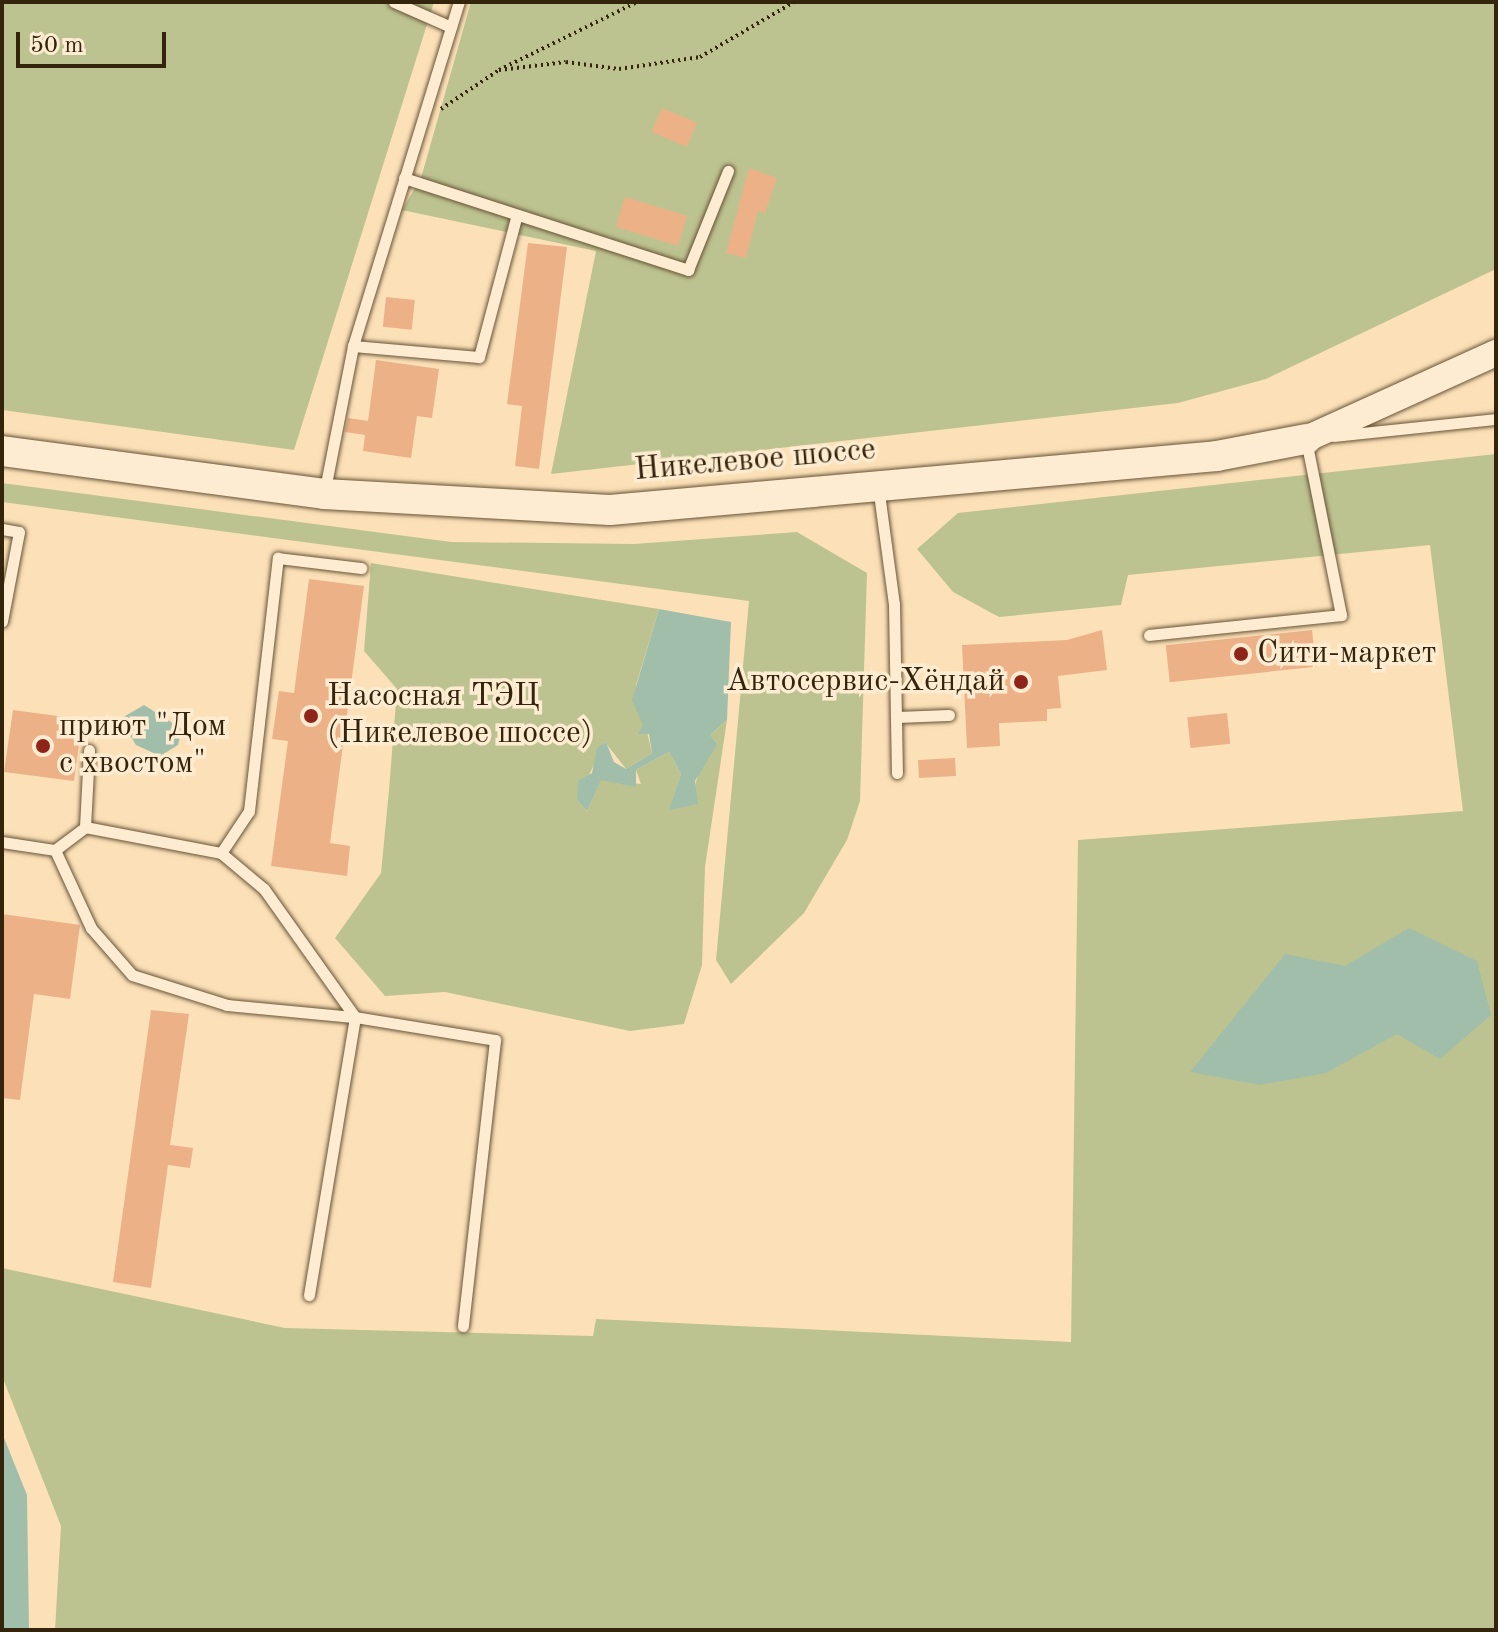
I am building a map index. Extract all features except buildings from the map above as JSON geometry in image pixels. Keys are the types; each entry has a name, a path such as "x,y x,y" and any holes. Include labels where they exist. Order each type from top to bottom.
{"main road":[{"name":"Никелевое шоссе","path":"2,451 324,494 610,510 1217,456 1306,439"}],"street":[{"name":"Никелевое шоссе","path":"1306,439 1496,353"}],"lane":[{"path":"394,2 451,27"},
{"path":"324,494 353,346 459,2"},
{"path":"404,178 516,218 688,270 728,171"},
{"path":"353,346 479,357 516,218"},
{"path":"1149,635 1341,615 1306,439 1496,419"},
{"path":"878,485 894,604 897,773"},
{"path":"2,529 19,532 2,621"},
{"path":"221,853 249,811 278,558 361,568"},
{"path":"896,717 949,715"},
{"path":"85,827 89,750"},
{"path":"2,842 55,850 85,827 221,853 264,889 355,1017 309,1295"},
{"path":"55,850 91,928 132,975 227,1005 355,1017 495,1040 463,1326"}],"path":[{"path":"422,122 499,70 637,2"},
{"path":"499,70 566,62 619,69 700,57 794,2"}],"green space":[{"path":"2,2 434,2 294,450 2,410"},
{"path":"471,2 1496,2 1496,269 1266,379 1178,403 551,474 596,251 402,210 421,178"},
{"path":"1496,454 1496,1630 55,1630 61,1526 2,1376 2,1268 285,1328 593,1336 596,1319 1071,1342 1078,840 1463,811 1430,545 1128,575 1121,605 999,617 953,592 917,549 958,513"},
{"path":"2,483 451,542 634,544 797,532 867,573 860,801 847,840 804,913 731,984 716,960 749,601 2,502"},
{"path":"371,563 659,609 636,685 652,753 626,769 605,742 577,800 587,811 601,779 641,784 636,770 669,752 681,774 670,809 691,800 709,736 727,720 705,867 702,965 684,1024 630,1031 445,992 385,996 335,938 381,873 389,790 397,689 364,651"}],"shaded area":[{"path":"659,609 731,622 727,720 710,735 717,745 695,781 698,804 669,810 681,774 669,752 636,770 636,787 601,780 587,811 577,800 578,781 592,773 597,748 606,742 614,762 626,769 652,753 649,734 638,734 643,725 632,700"},
{"path":"144,705 182,729 178,745 160,756 136,745 120,719"},
{"path":"1409,928 1477,961 1491,1015 1440,1059 1397,1034 1326,1073 1260,1085 1190,1072 1285,954 1345,966"},
{"path":"2,1433 27,1495 29,1630 2,1630"}],"place":[{"name":"Сити-маркет","path":"1241,654"},
{"name":"Автосервис-Хёндай","path":"1021,682"},
{"name":"Насосная ТЭЦ (Никелевое шоссе)","path":"311,716"},
{"name":"приют \"Дом с хвостом\"","path":"43,746"}]}
